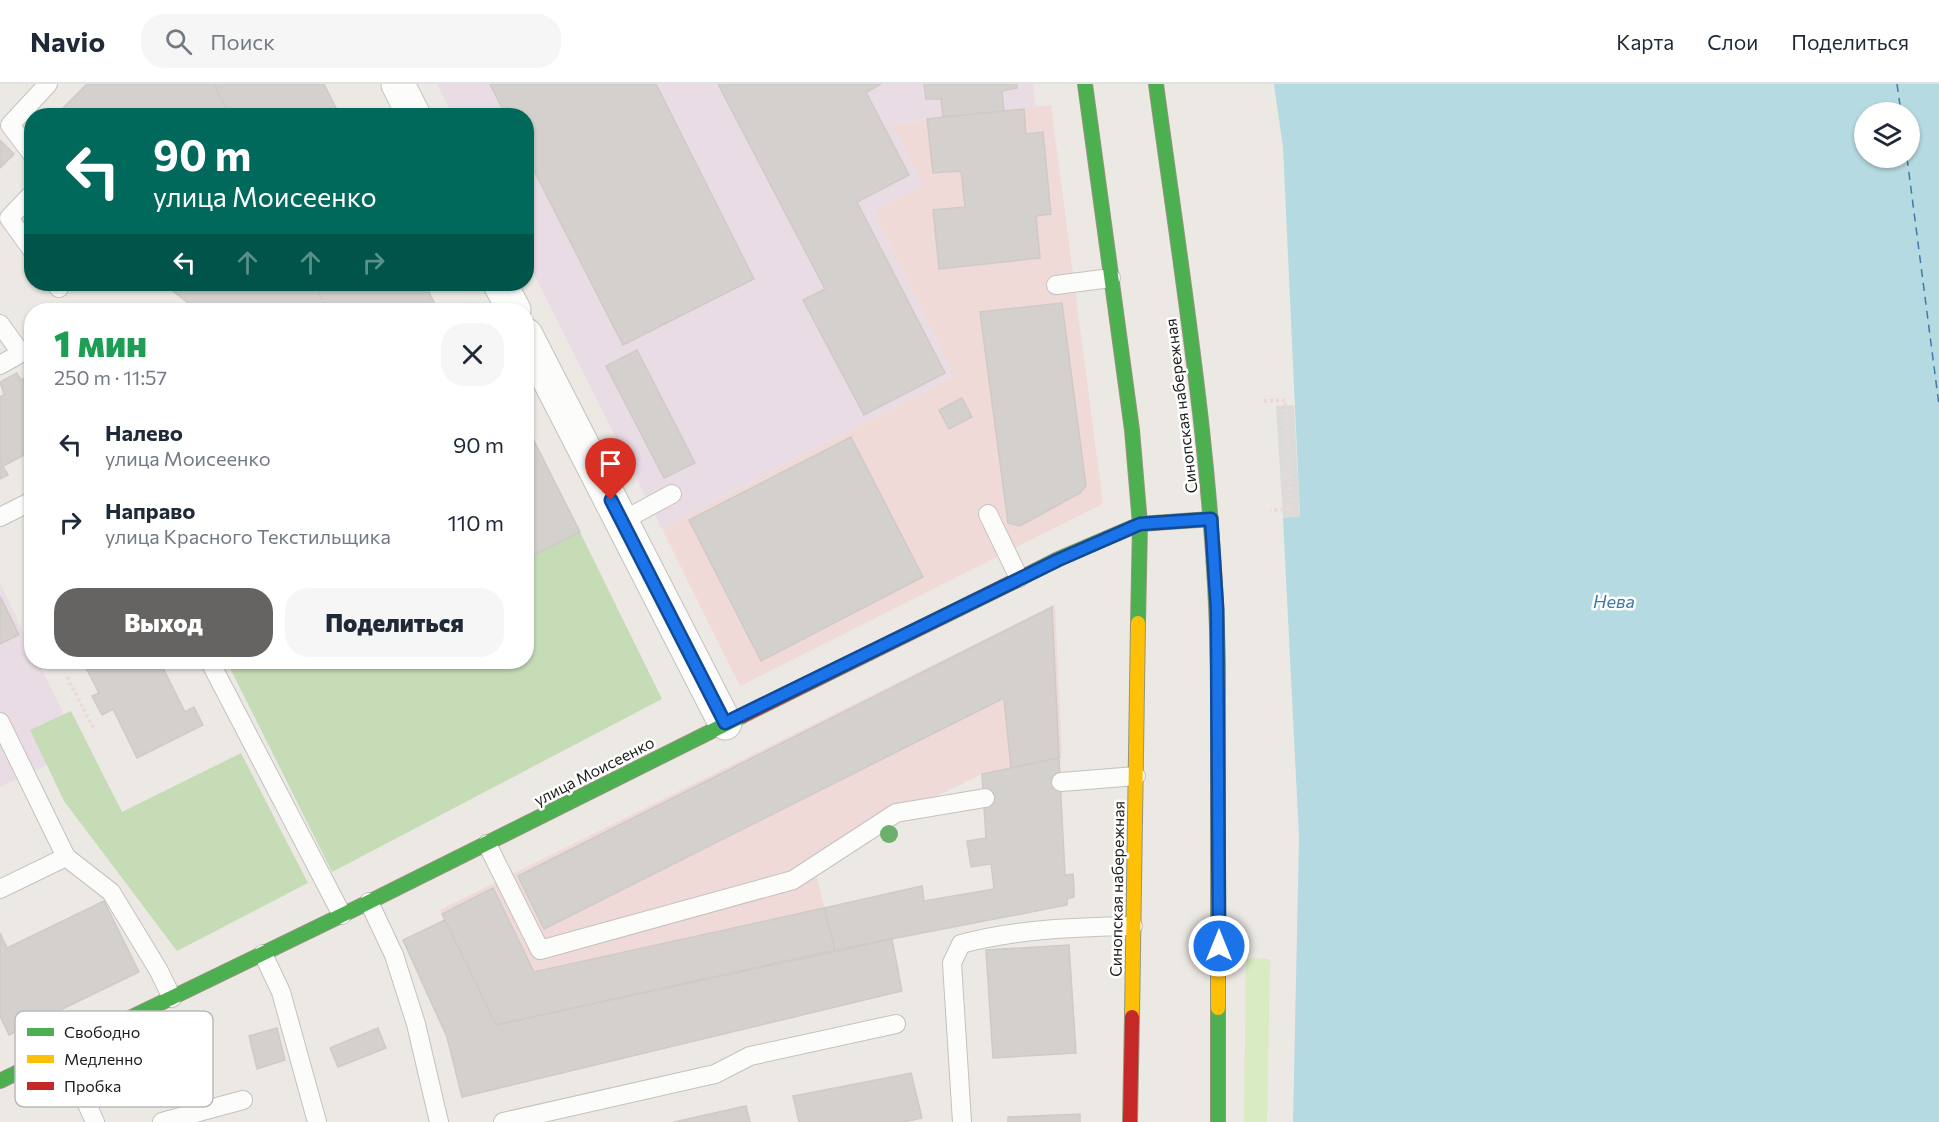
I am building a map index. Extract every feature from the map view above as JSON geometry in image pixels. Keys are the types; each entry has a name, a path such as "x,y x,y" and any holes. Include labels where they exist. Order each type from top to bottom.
{"main road":[{"name":"Синопская набережная","path":"1084,84 1132,430 1140,524 1130,1122"},
{"name":"Синопская набережная","path":"1156,84 1201,421 1217,609 1218,1122"},
{"name":"улица Моисеенко","path":"145,1011 1020,578 1140,524 1211,519"},
{"name":"улица Моисеенко","path":"0,1081 15,1074"}],"street":[{"path":"398,84 410,108"},
{"path":"534,349 725,723"}],"lane":[{"path":"26,108 48,84"},
{"path":"24,110 10,125 24,143"},
{"path":"24,202 9,218 24,239"},
{"path":"1056,285 1111,278"},
{"path":"0,324 24,348"},
{"path":"0,365 24,351"},
{"path":"622,521 672,494"},
{"path":"0,517 24,505"},
{"path":"988,514 1020,578"},
{"path":"214,669 342,915"},
{"path":"0,722 66,857 111,892 159,971 172,998"},
{"path":"1060,782 1136,776"},
{"path":"486,844 540,950 793,880 896,813 985,798"},
{"path":"0,889 66,857"},
{"path":"369,902 394,955 416,1024 439,1122"},
{"path":"962,1122 952,963 961,944 982,938 1068,927 1133,926"},
{"path":"263,954 281,992 317,1122"},
{"path":"503,1122 715,1074 750,1056 896,1024"},
{"path":"162,1122 243,1100"},
{"path":"88,1107 95,1122"}],"path":[{"path":"1264,401 1285,400 1291,509 1270,510"},
{"path":"67,677 94,731"}],"shaded area":[{"path":"437,84 1033,84 1036,107 893,125 923,185 873,212 954,376 662,529 534,275 534,108 449,108"},
{"path":"1051,105 1103,504 740,686 662,529 954,376 873,212 893,125"},
{"path":"0,583 24,633 24,669 41,669 81,749 0,787"},
{"path":"1055,604 1062,758 982,774 812,857 835,950 496,1025 440,910"}],"green space":[{"path":"580,532 662,699 332,872 230,669 534,669 534,555"},
{"path":"71,711 122,812 241,753 308,883 177,951 64,801 30,730"},
{"path":"1246,958 1270,959 1267,1122 1244,1122"}],"water":[{"name":"Нева","path":"1274,84 1939,84 1939,1122 1293,1122 1299,837 1283,518 1300,516 1283,147"}],"pier":[{"path":"1294,405 1300,517 1283,518 1276,406"}],"building":[{"path":"87,84 214,84 226,108 63,108"},
{"path":"214,84 324,84 336,108 226,108"},
{"path":"490,84 656,84 754,279 623,345 534,171 534,108 502,108"},
{"path":"718,84 881,84 866,92 909,175 857,202 945,373 864,415 803,300 825,289"},
{"path":"924,84 1017,84 1017,88 1002,91 1004,111 943,117 941,99 926,99"},
{"path":"1024,109 1026,134 1043,132 1051,214 1036,216 1040,258 939,269 933,210 965,207 961,171 933,173 927,119"},
{"path":"0,140 14,154 0,168"},
{"path":"173,291 318,291 324,303 188,303"},
{"path":"318,291 428,291 434,303 324,303"},
{"path":"1062,303 1086,486 1080,493 1020,526 1008,523 980,312"},
{"path":"637,350 695,463 664,478 606,366"},
{"path":"17,373 21,380 24,378 24,455 3,466 8,475 0,479 0,397 4,394 0,382"},
{"path":"962,398 972,417 949,429 939,410"},
{"path":"851,437 923,577 761,661 689,520"},
{"path":"534,441 580,532 534,555"},
{"path":"0,596 19,635 0,644"},
{"path":"1052,607 1059,758 1011,768 1004,698 544,929 518,876"},
{"path":"87,669 164,669 185,712 194,707 203,725 137,758 113,709 102,715 92,696 99,693"},
{"path":"1059,758 1065,875 1073,874 1074,887 1074,897 1067,899 1067,905 835,950 824,908 922,886 924,901 994,889 991,864 971,867 967,841 986,838 982,774"},
{"path":"493,888 534,972 824,908 835,950 496,1025 442,914"},
{"path":"104,901 139,972 59,1011 15,1011 15,1032 9,1035 0,1016 0,933 7,948"},
{"path":"445,920 496,1025 892,939 902,991 462,1097 447,1037 403,940"},
{"path":"1069,945 1076,1053 993,1058 986,950"},
{"path":"277,1028 285,1060 257,1069 249,1036"},
{"path":"378,1028 386,1048 338,1067 330,1048"},
{"path":"911,1073 922,1118 904,1122 799,1122 793,1096"},
{"path":"746,1106 750,1122 674,1122"},
{"path":"1080,1114 1080,1122 1008,1122 1008,1117"}],"ferry route":[{"path":"1897,84 1900,102"},
{"path":"1908,168 1939,405"}],"traffic: fast":[{"path":"1085,84 1132,430 1140,524 1138,623"},
{"path":"1156,84 1204,448 1216,594 1218,667"},
{"path":"1015,581 1058,559 1140,524 1211,519"},
{"path":"144,1011 742,716"},
{"path":"1218,1008 1218,1122"},
{"path":"0,1081 15,1074"}],"traffic: slow":[{"path":"1132,1017 1138,623"},
{"path":"1218,667 1218,1008"}],"traffic: jam":[{"path":"742,716 1015,581"},
{"path":"1130,1122 1132,1017"}],"route":[{"path":"611,500 725,723 1058,560 1140,524 1211,519 1217,609 1219,946"}]}
